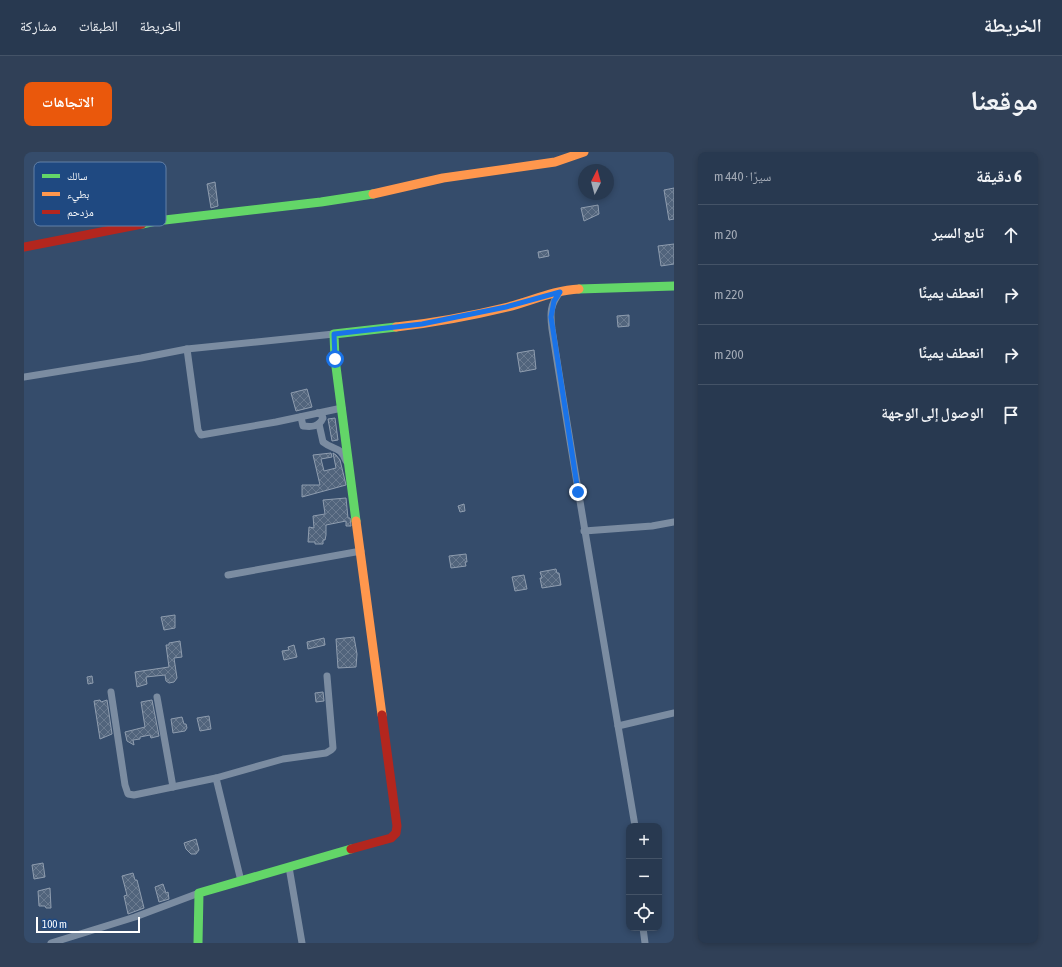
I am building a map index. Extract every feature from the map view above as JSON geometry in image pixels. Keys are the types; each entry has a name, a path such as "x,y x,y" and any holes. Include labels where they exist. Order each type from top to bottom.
{"street":[{"path":"166,219 363,196 443,178 555,162 584,152"},
{"path":"24,247 131,226"},
{"path":"24,377 187,349 422,324 506,307 560,292 587,288 674,286"},
{"path":"560,292 551,308 552,329 584,531 634,823"},
{"path":"50,943 135,917 199,893 391,838 396,834 397,826 362,551 335,359 334,334"},
{"path":"187,349 198,430 200,434 226,432 248,426 276,422 342,408"},
{"path":"318,413 322,415 323,418 320,424 323,442 343,453 350,470"},
{"path":"301,417 303,426 309,427 320,424"},
{"path":"584,531 652,526 674,522"},
{"path":"228,575 362,551"},
{"path":"111,692 125,785 128,794 134,795 216,778 283,760 326,753 331,750 333,748 327,676"},
{"path":"157,697 173,787"},
{"path":"618,726 674,713"},
{"path":"216,778 241,881"},
{"path":"289,867 302,943"},
{"path":"198,943 199,893"},
{"path":"643,931 645,943"}],"building":[{"path":"215,182 218,206 211,208 207,184"},
{"path":"674,188 674,219 669,220 664,190"},
{"path":"598,205 599,214 584,221 581,208"},
{"path":"674,244 674,264 661,266 658,246"},
{"path":"548,250 549,256 539,258 538,252"},
{"path":"629,315 629,326 618,327 617,316"},
{"path":"534,350 536,369 520,372 517,353"},
{"path":"307,389 312,407 296,411 291,393"},
{"path":"335,418 338,440 332,441 328,419"},
{"path":"331,453 332,457 321,459 324,471 336,468 333,453 340,460 346,485 302,497 302,485 320,485 313,455"},
{"path":"346,498 348,518 350,518 351,526 346,526 346,521 326,525 326,535 325,540 323,540 323,544 308,542 309,527 314,528 313,516 325,514 323,500"},
{"path":"464,504 465,511 460,512 458,506"},
{"path":"466,554 466,566 451,568 449,556"},
{"path":"556,569 557,573 559,573 561,585 542,588 540,578 542,578 540,572"},
{"path":"524,575 527,589 515,591 512,577"},
{"path":"175,615 175,628 164,630 161,617"},
{"path":"354,637 357,654 356,667 338,668 336,639"},
{"path":"324,638 325,645 308,649 307,642"},
{"path":"180,641 182,657 174,658 177,678 174,682 169,683 166,681 165,675 146,677 147,684 137,687 135,672 169,667 166,645"},
{"path":"294,645 297,657 284,660 282,651 289,650 288,647"},
{"path":"92,676 93,683 88,684 87,677"},
{"path":"323,692 324,701 316,702 315,693"},
{"path":"100,700 101,702 107,700 112,734 100,739 94,701"},
{"path":"152,700 159,736 151,738 150,735 140,737 140,739 133,740 134,745 127,741 125,732 145,727 141,702"},
{"path":"209,716 211,729 200,731 197,718"},
{"path":"182,717 187,728 185,731 173,733 171,719"},
{"path":"196,839 199,850 196,854 191,854 186,849 184,843"},
{"path":"43,863 45,877 34,879 32,865"},
{"path":"133,873 135,880 137,880 144,908 128,914 124,896 127,895 122,876"},
{"path":"163,884 166,893 168,892 169,899 159,902 155,887"},
{"path":"50,888 51,908 39,906 38,891"}],"traffic: fast":[{"path":"166,220 321,202 373,194"},
{"path":"579,289 674,286"},
{"path":"356,521 335,359 334,334 396,327"},
{"path":"198,943 199,893 351,849"}],"traffic: slow":[{"path":"373,194 443,178 555,162 584,152"},
{"path":"396,327 480,313 508,307 552,294 579,289"},
{"path":"356,521 382,715"}],"traffic: jam":[{"path":"24,247 132,226"},
{"path":"351,849 391,838 396,833 397,826 382,715"}],"route":[{"path":"335,359 334,334 422,324 525,303 560,292 551,308 552,329 578,492"}]}
